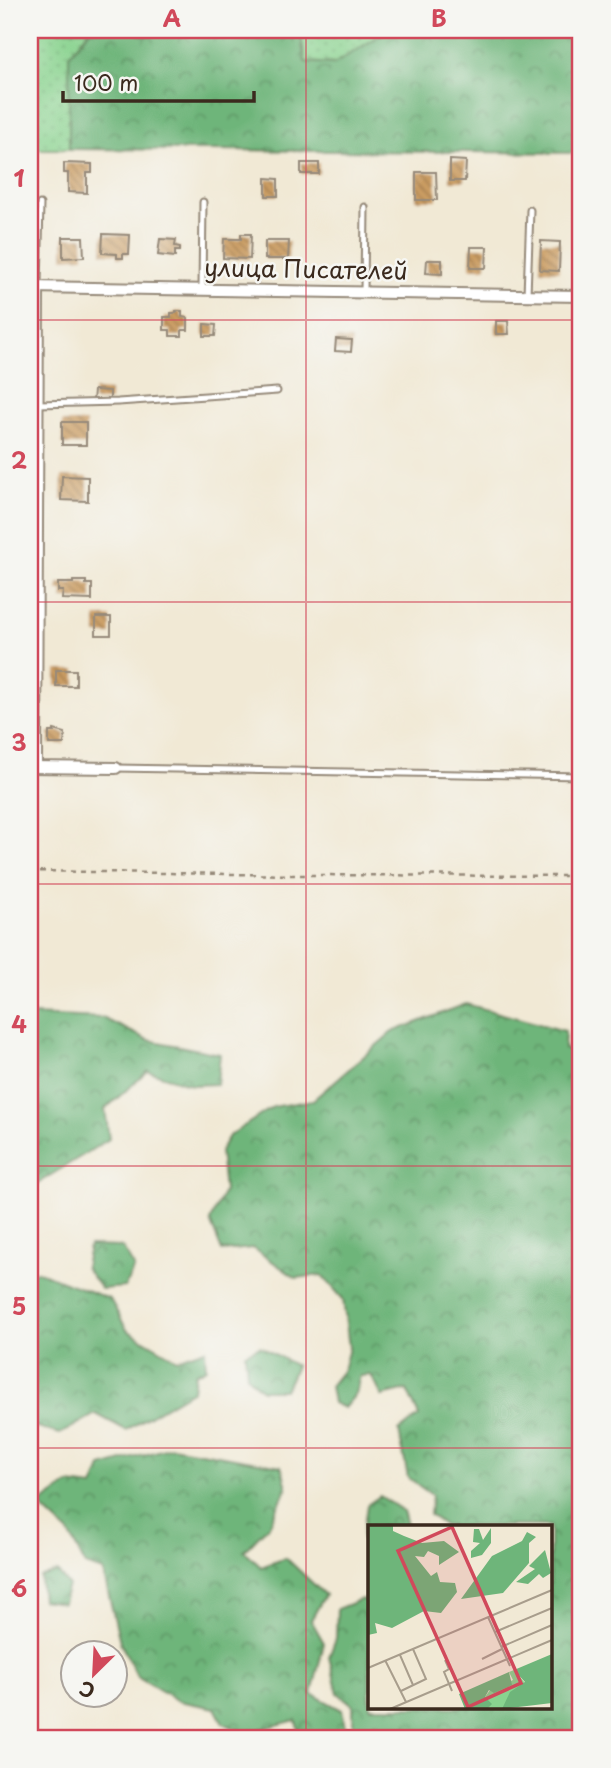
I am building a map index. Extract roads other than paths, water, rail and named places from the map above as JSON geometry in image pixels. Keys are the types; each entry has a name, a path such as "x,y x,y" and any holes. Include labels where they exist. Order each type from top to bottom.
{"street":[{"name":"улица Писателей","path":"34,287 581,296"},
{"path":"34,287 38,404 34,426 33,767 116,768"}],"lane":[{"path":"202,202 202,289"},
{"path":"34,287 40,204"},
{"path":"364,292 365,207"},
{"path":"527,295 530,211"},
{"path":"38,404 118,402 276,391"},
{"path":"116,768 581,776"}]}
